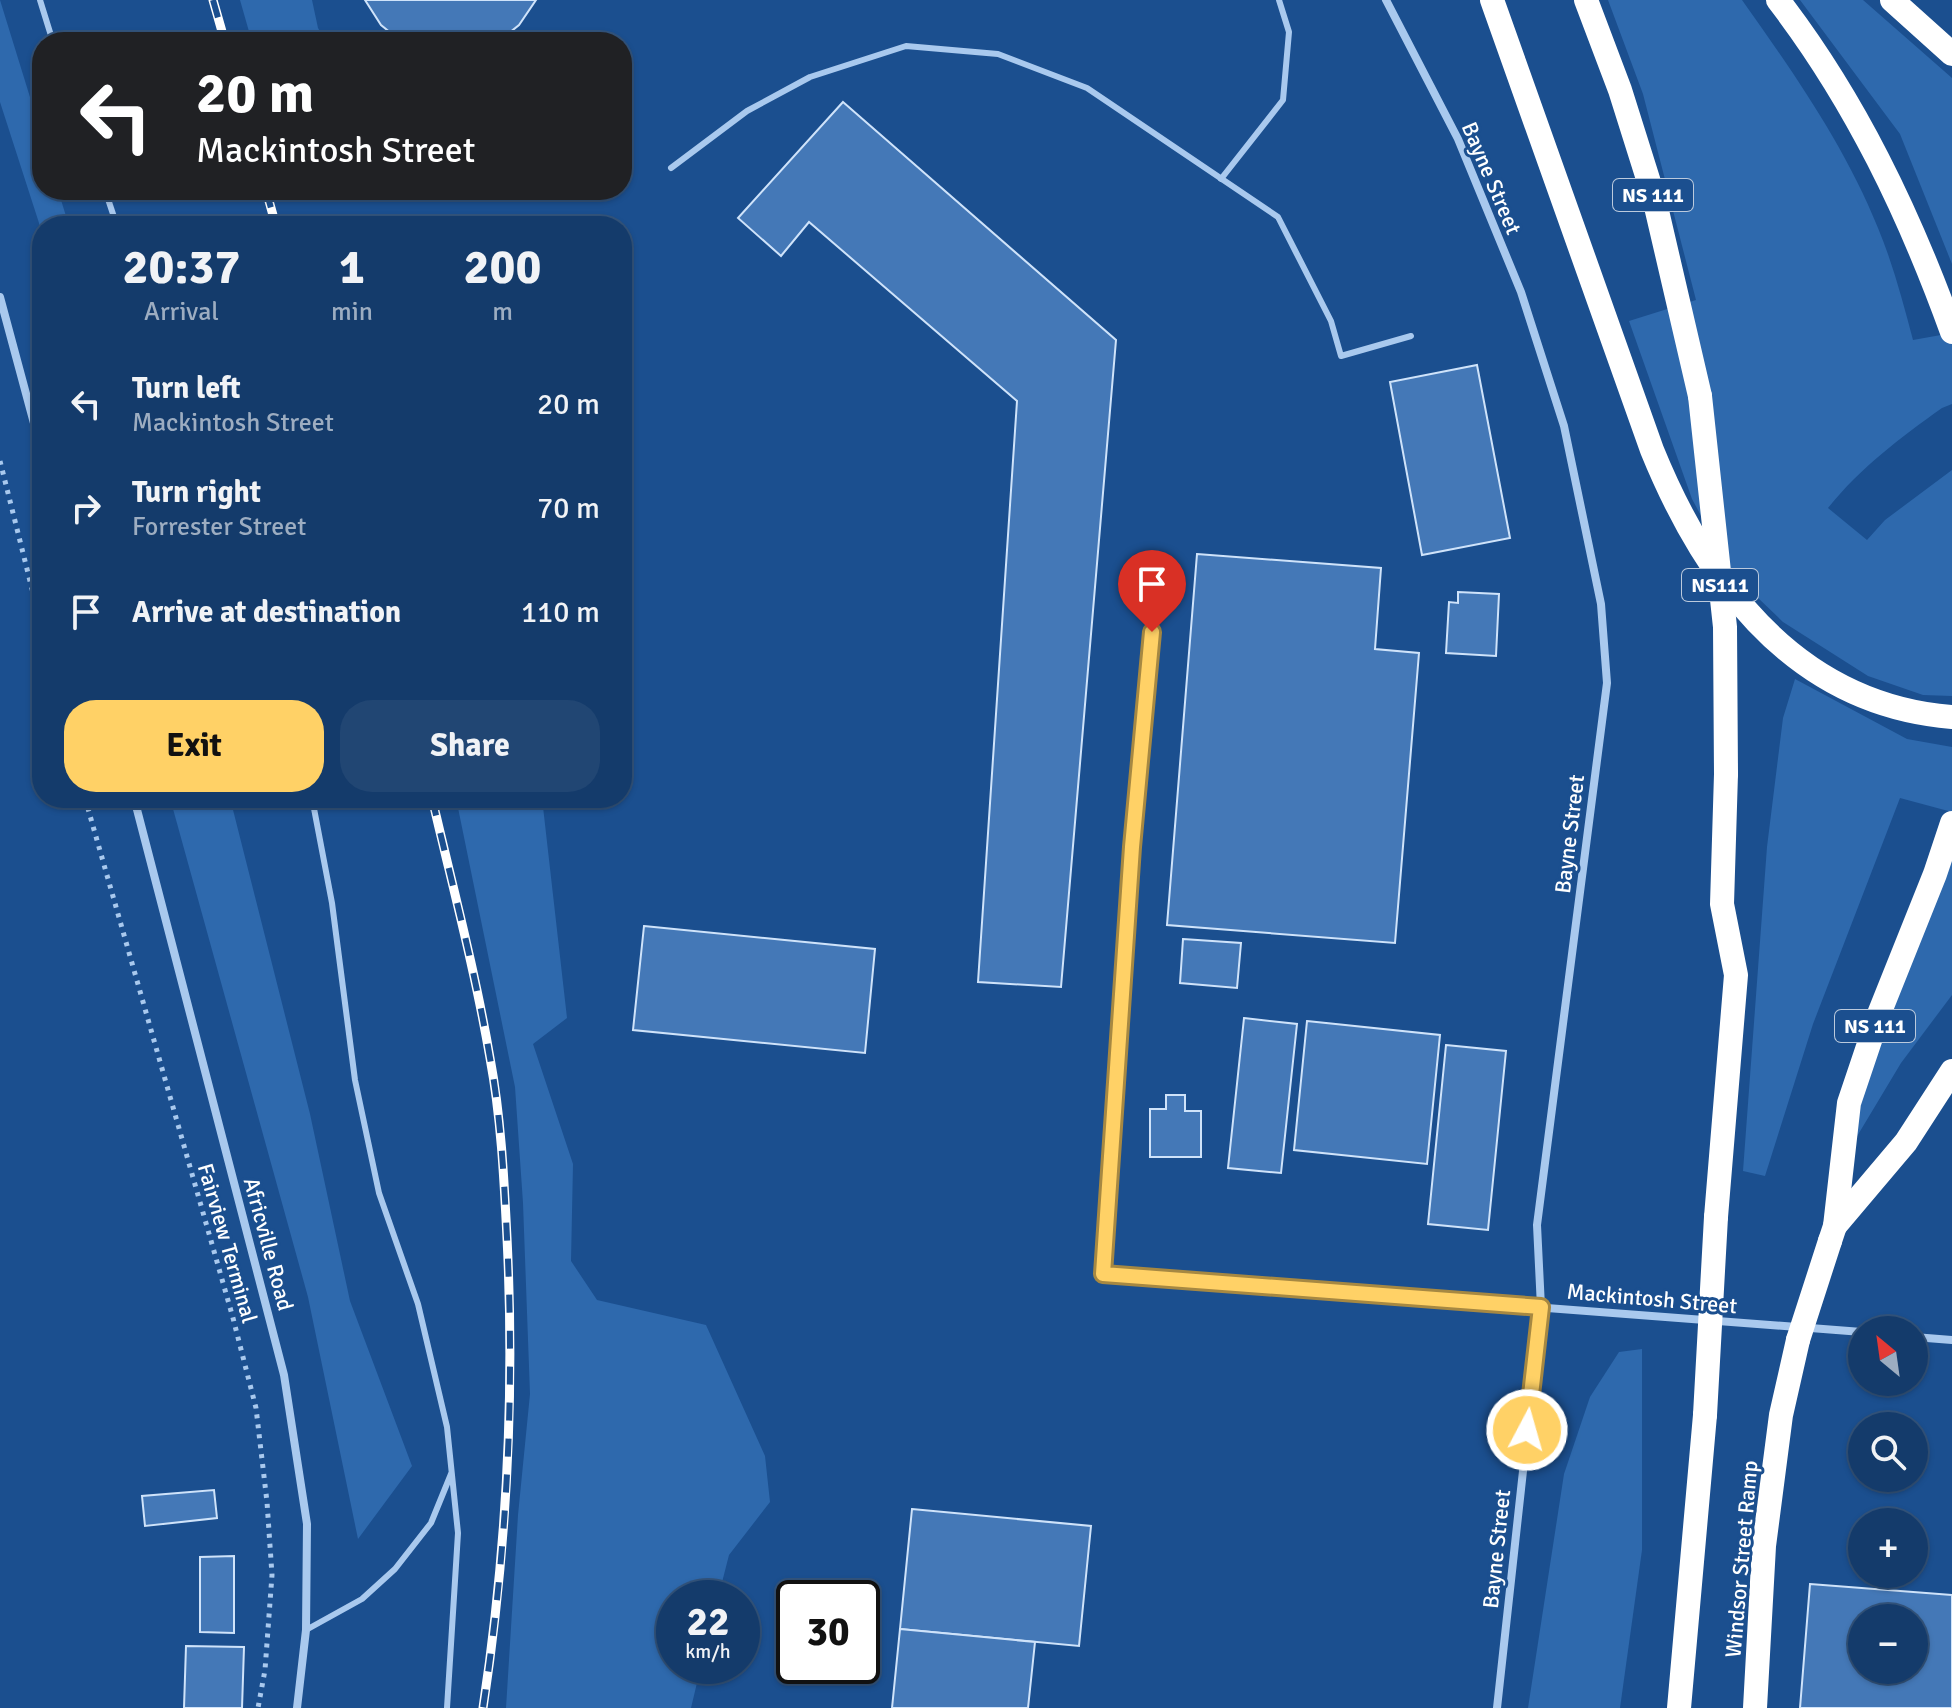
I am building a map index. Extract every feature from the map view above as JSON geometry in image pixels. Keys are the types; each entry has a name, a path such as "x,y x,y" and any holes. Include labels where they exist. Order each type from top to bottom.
{"highway":[{"path":"1492,0 1652,450 1699,549 1729,590 1762,625 1818,674 1866,699 1920,714 1952,717"},
{"name":"NS 111","path":"1586,0 1620,90 1654,198 1700,396"},
{"path":"1778,0 1829,70 1864,130 1913,229 1952,332"},
{"path":"1892,0 1952,54"},
{"name":"NS111","path":"1679,1708 1705,1415 1716,1217 1736,975 1722,904 1726,774 1725,627 1700,396"},
{"name":"NS 111","path":"1832,1234 1849,1103 1879,1014 1951,828"},
{"path":"1832,1234 1906,1142 1952,1071"},
{"name":"Windsor Street Ramp","path":"1755,1708 1764,1546 1781,1415 1798,1340 1832,1234"}],"street":[{"name":"Bayne Street","path":"1386,0 1458,139 1521,292 1564,426 1601,604 1607,683 1537,1225 1541,1307 1497,1708"},
{"path":"0,297 32,416"},
{"name":"Mackintosh Street","path":"1152,632 1132,847 1103,1274 1848,1331"},
{"name":"Africville Road","path":"137,808 284,1375 307,1524 306,1630 297,1708"},
{"path":"1928,1338 1952,1340"}],"lane":[{"path":"40,0 50,32"},
{"path":"1221,179 1283,100 1289,32 1279,0"},
{"path":"671,168 747,111 810,77 906,46 998,54 1087,88 1278,217 1331,321 1341,356 1411,336"},
{"path":"314,808 332,903 355,1080 379,1193 418,1304 447,1427 458,1533 447,1708"},
{"path":"306,1630 362,1599 395,1569 431,1523 452,1471"}],"path":[{"path":"0,461 32,589"},
{"name":"Fairview Terminal","path":"88,808 256,1408 272,1575 265,1670 258,1708"}],"shaded area":[{"path":"0,0 32,104 32,200 61,200 66,216 37,216 0,102"},
{"path":"240,0 312,0 320,32 249,32"},
{"path":"1608,0 1742,0 1799,82 1850,168 1883,242 1913,340 1952,333 1952,404 1942,408 1882,454 1828,508 1867,540 1885,520 1952,470 1952,696 1923,695 1868,676 1783,622 1732,573 1692,499 1629,321 1696,300 1643,94"},
{"path":"1800,0 1863,0 1952,78 1952,264 1900,134"},
{"path":"1795,679 1907,739 1952,747 1952,812 1900,798 1813,1024 1765,1176 1743,1171 1767,847 1783,718"},
{"path":"173,808 233,808 310,1114 350,1301 412,1466 358,1539 308,1297"},
{"path":"458,808 543,808 567,1018 533,1044 573,1164 571,1261 597,1300 706,1325 765,1456 770,1502 729,1555 723,1580 656,1580 656,1684 697,1684 691,1708 506,1708 518,1515 530,1394 515,1087"},
{"path":"1952,843 1952,995 1901,1063 1853,1143 1834,1137"},
{"path":"1642,1349 1642,1550 1620,1708 1528,1708 1564,1474 1590,1397 1619,1352"}],"building":[{"path":"365,0 536,0 510,32 390,32 381,25"},
{"path":"843,102 1116,340 1061,987 978,982 1017,401 809,222 781,256 738,218"},
{"path":"1477,365 1510,538 1422,555 1390,382"},
{"path":"1197,554 1381,568 1375,649 1419,653 1395,943 1167,925"},
{"path":"1458,592 1499,594 1496,656 1446,653 1449,602 1458,603"},
{"path":"644,926 875,949 865,1053 633,1030"},
{"path":"1183,939 1241,943 1237,988 1180,983"},
{"path":"1244,1018 1297,1024 1281,1173 1228,1168"},
{"path":"1307,1021 1440,1035 1427,1164 1294,1150"},
{"path":"1446,1045 1506,1051 1488,1230 1428,1224"},
{"path":"1166,1095 1185,1095 1185,1111 1201,1111 1201,1157 1150,1157 1150,1109 1166,1109"},
{"path":"214,1490 217,1518 145,1526 142,1496"},
{"path":"912,1509 1091,1526 1079,1646 900,1629"},
{"path":"234,1556 234,1633 200,1632 200,1557"},
{"path":"1810,1584 1952,1595 1952,1708 1800,1708"},
{"path":"900,1629 1035,1642 1028,1708 892,1708"},
{"path":"186,1646 244,1647 242,1708 184,1708"}],"railway":[{"path":"213,0 222,32"},
{"path":"269,200 273,216"},
{"path":"434,808 484,1025 497,1103 505,1193 510,1357 507,1473 498,1590 483,1708"}],"route":[{"path":"1152,632 1132,847 1103,1274 1541,1307 1527,1430"}]}
